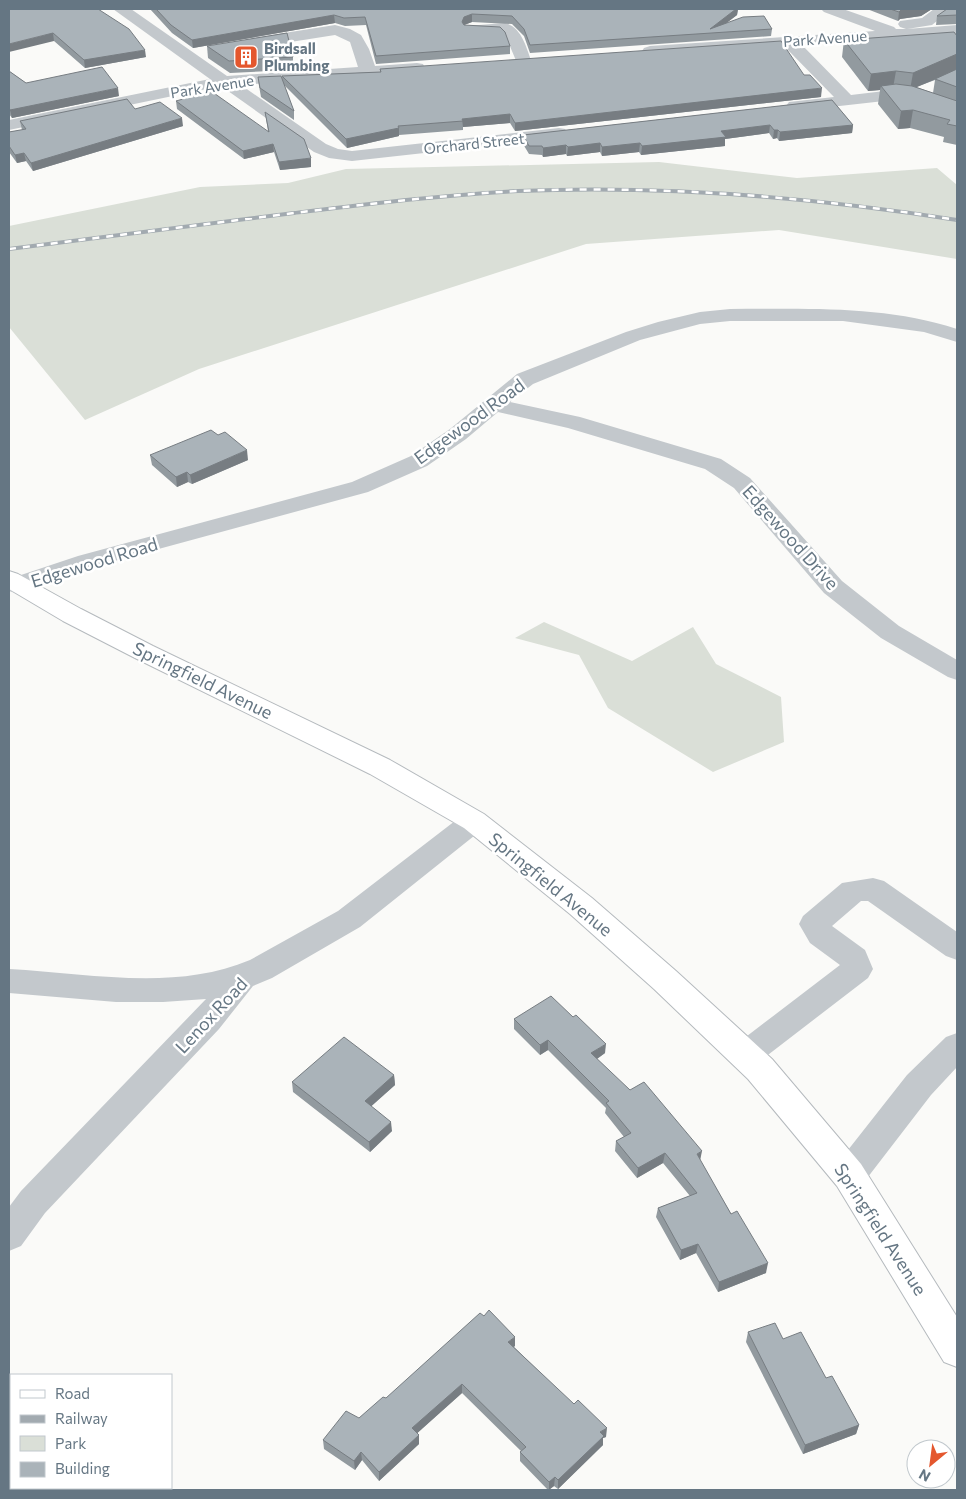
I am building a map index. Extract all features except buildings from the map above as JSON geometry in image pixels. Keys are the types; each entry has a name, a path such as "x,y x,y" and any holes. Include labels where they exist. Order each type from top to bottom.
{"main road":[{"name":"Springfield Avenue","path":"12,582 136,648 380,767 474,821 581,906 666,980 760,1069 849,1175 957,1350"}],"street":[{"name":"Orchard Street","path":"121,9 320,148 335,154 361,156 578,131"},
{"path":"829,9 896,33"},
{"path":"874,25 926,22 944,9"},
{"path":"472,29 505,28 514,37 523,60"},
{"path":"236,46 335,30 348,32 356,37 368,71"},
{"name":"Park Avenue","path":"632,52 957,30"},
{"path":"789,41 847,100"},
{"path":"187,55 207,51"},
{"path":"505,61 543,58"},
{"name":"Park Avenue","path":"9,125 224,81 430,67"},
{"path":"912,97 935,86"},
{"path":"782,108 892,95 912,97 957,114"},
{"name":"Edgewood Road","path":"12,582 360,488 419,461 458,434 525,379 633,336 700,318 730,315 843,315 927,326 957,336"},
{"name":"Edgewood Drive","path":"494,405 572,422 712,464 742,483 833,587 890,632 957,671"},
{"name":"Lenox Road","path":"9,1235 32,1202 208,1020 242,977 261,970 349,919 474,821"},
{"path":"745,1055 857,969 854,959 821,936 814,924 853,891 873,890 957,948"},
{"path":"9,981 116,990 163,990 201,988 242,977"},
{"path":"849,1175 919,1085 957,1046"}],"green space":[{"path":"659,162 797,178 937,168 957,185 957,259 779,230 586,244 199,369 85,420 9,327 9,226 200,187 288,183 346,169"},
{"path":"544,622 632,661 693,627 716,664 781,697 784,742 713,772 608,708 579,655 515,638"}],"railway":[{"path":"9,249 378,203 518,191 683,191 793,199 957,220"}],"place":[{"name":"Birdsall Plumbing","path":"246,57"}]}
